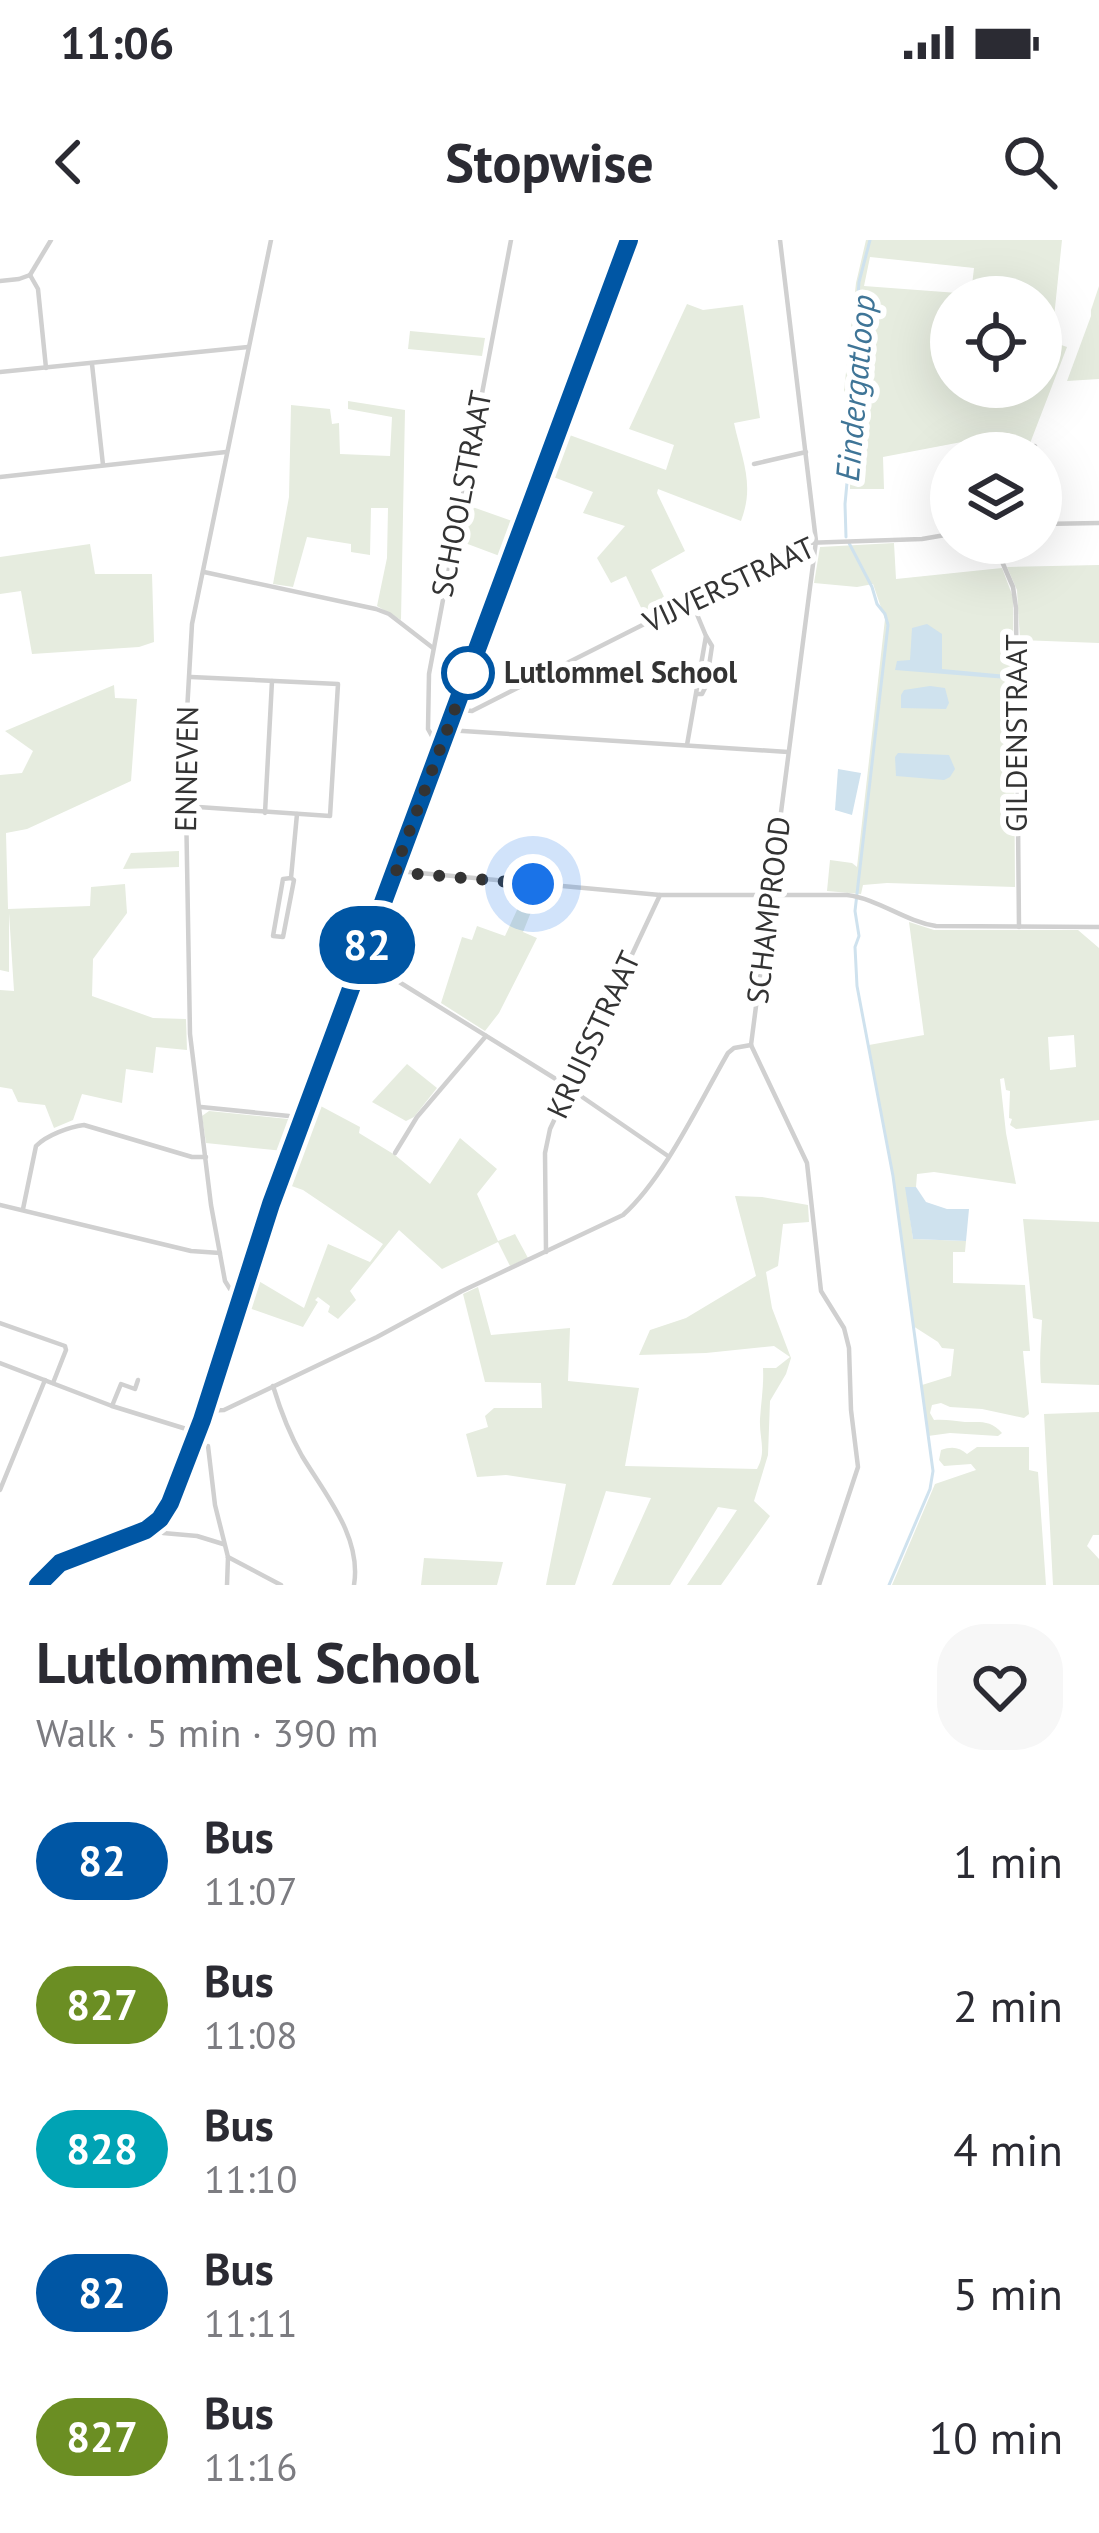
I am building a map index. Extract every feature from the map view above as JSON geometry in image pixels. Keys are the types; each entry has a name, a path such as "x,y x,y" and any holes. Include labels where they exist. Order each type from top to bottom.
{"main road":[{"path":"38,1585 60,1563 152,1525 170,1503 302,1121 629,240"}],"street":[{"path":"0,281 30,275 51,240"},
{"name":"ENNEVEN","path":"241,1294 227,1286 198,1107 190,1034 184,806 192,624 271,240"},
{"name":"SCHOOLSTRAAT","path":"442,742 428,728 429,674 511,240"},
{"name":"SCHAMPROOD","path":"204,1412 218,1412 623,1215 668,1156 728,1053 752,1046 816,541 780,240"},
{"path":"30,275 38,290 46,368"},
{"path":"0,372 248,347"},
{"path":"92,363 103,465"},
{"path":"0,477 226,452"},
{"path":"754,464 806,452"},
{"path":"1062,524 1099,523"},
{"name":"VIJVERSTRAAT","path":"455,709 472,711 806,543 930,537"},
{"name":"GILDENSTRAAT","path":"1003,564 1016,608 1018,927"},
{"path":"201,572 376,609 433,648"},
{"path":"687,745 706,636 692,600"},
{"path":"184,806 330,816 338,684 190,677"},
{"path":"265,813 272,681"},
{"path":"447,730 788,752"},
{"path":"291,878 284,879 273,936 283,937 294,880 297,814"},
{"path":"395,870 660,895 858,896 926,925 1099,927"},
{"name":"KRUISSTRAAT","path":"545,1252 546,1142 567,1087 660,895"},
{"path":"362,959 668,1156"},
{"path":"394,1153 417,1117 486,1036"},
{"path":"752,1046 806,1163 821,1292 844,1328 849,1348 858,1467 820,1585"},
{"path":"198,1107 302,1121"},
{"path":"23,1209 36,1146 75,1126 206,1156"},
{"path":"0,1205 191,1251 220,1253"},
{"path":"0,1323 64,1346 53,1384"},
{"path":"0,1363 196,1432"},
{"path":"0,1490 45,1380"},
{"path":"112,1406 121,1384 135,1389 138,1380"},
{"path":"273,1386 296,1444 337,1511 354,1558 354,1585"},
{"path":"208,1445 228,1557 226,1585"},
{"path":"152,1525 163,1533 223,1544"},
{"path":"228,1557 281,1585"}],"shaded area":[{"path":"866,240 1062,240 1058,276 973,276 974,268 870,257 864,286 930,291 930,408 1044,408 1034,432 930,432 930,448 883,457 884,489 850,489 851,398 844,397 856,283"},
{"path":"1099,286 1099,379 1067,381 1091,316"},
{"path":"687,304 703,310 743,305 760,418 734,423 747,483 741,521 658,489 685,551 651,570 669,607 646,618 626,576 611,583 597,558 625,526 583,513 593,492 548,475 564,433 666,470 674,445 629,429"},
{"path":"410,331 485,338 482,356 408,349"},
{"path":"348,401 405,410 401,620 377,606 387,558 388,508 371,508 370,555 351,552 351,544 307,537 293,587 273,584 289,497 291,405 330,409 332,424 339,423 340,454 390,456 392,417 348,409"},
{"path":"464,504 518,523 505,558 457,540"},
{"path":"894,543 896,579 1002,568 1013,597 1015,887 887,883 863,885 861,894 827,891 830,860 857,867 885,619 873,584 814,583 820,547"},
{"path":"90,544 95,574 152,574 154,642 32,654 21,591 0,594 0,557"},
{"path":"1099,565 1099,643 1020,640 1017,590 1007,567"},
{"path":"114,685 115,698 137,699 131,781 27,829 6,833 8,909 90,906 91,887 125,884 127,913 93,959 92,996 153,1018 186,1019 187,1050 156,1047 153,1073 126,1069 122,1103 82,1094 73,1120 54,1128 45,1105 18,1102 12,1089 0,1087 0,990 14,991 9,913 9,972 0,970 0,775 22,773 33,751 5,731"},
{"path":"179,851 179,867 123,869 131,853"},
{"path":"519,887 534,888 523,932 537,938 485,1031 441,1003 462,937 472,940 477,926 505,936 517,910"},
{"path":"909,922 934,930 1078,930 1099,948 1099,1120 1016,1129 1010,1125 1010,1091 1004,1078 1000,1079 1016,1184 934,1172 917,1174 916,1187 906,1187 913,1239 966,1241 965,1252 953,1252 953,1283 1025,1285 1030,1351 1023,1351 1029,1414 1024,1418 941,1403 932,1405 930,1413 934,1420 990,1424 1002,1433 998,1436 928,1436 922,1385 951,1376 954,1349 942,1348 913,1326 869,1045 924,1035","holes":["1074,1035 1076,1067 1050,1070 1048,1037"]},
{"path":"407,1064 437,1088 406,1121 372,1102"},
{"path":"315,1103 360,1127 359,1133 430,1184 460,1138 497,1169 477,1194 498,1241 515,1234 528,1258 510,1266 498,1242 442,1269 399,1230 350,1291 356,1300 338,1319 318,1297 303,1327 243,1306 252,1277 304,1308 328,1244 370,1262 383,1244 303,1190 283,1183"},
{"path":"209,1111 288,1119 294,1128 284,1151 206,1143 202,1116"},
{"path":"735,1196 808,1205 809,1222 783,1224 778,1266 766,1272 772,1308 791,1358 770,1401 768,1455 754,1501 770,1516 721,1585 687,1585 737,1510 718,1507 670,1585 612,1585 651,1498 606,1491 575,1585 546,1585 566,1484 506,1475 477,1477 466,1434 488,1427 485,1416 494,1408 542,1408 541,1383 485,1382 463,1294 478,1287 491,1335 570,1328 568,1381 639,1388 625,1466 757,1469 762,1450 763,1368 776,1368 790,1357 774,1346 639,1355 650,1330 686,1318 756,1276"},
{"path":"1023,1219 1099,1222 1099,1385 1041,1383 1042,1320 1033,1318"},
{"path":"1099,1412 1099,1535 1093,1535 1087,1546 1099,1559 1099,1585 1053,1585 1044,1414"},
{"path":"977,1447 1029,1447 1029,1470 1038,1472 1046,1585 892,1585 935,1484 976,1470 971,1464 944,1466 939,1460 941,1450 955,1448 967,1454"},
{"path":"424,1558 503,1562 497,1585 421,1585"}],"water":[{"path":"927,624 942,634 942,669 1007,675 1007,679 895,670 897,661 910,660 912,628"},
{"path":"945,688 946,709 901,708 904,690"},
{"path":"898,753 949,755 955,769 944,780 896,776"},
{"path":"838,769 861,773 852,815 835,810"},
{"path":"905,1187 916,1187 926,1202 969,1209 966,1241 913,1239"}],"waterway":[{"name":"Eindergatloop","path":"846,537 846,414 859,282 870,240"},
{"path":"849,543 888,625 855,911 857,986 893,1176 933,1471 930,1489 889,1585"}],"bus line":[{"name":"82","path":"38,1585 60,1563 146,1530 170,1503 202,1420 271,1204 629,240"}],"place":[{"name":"Lutlommel School","path":"468,673"}],"route":[{"path":"468,673 395,870 533,884"}]}
